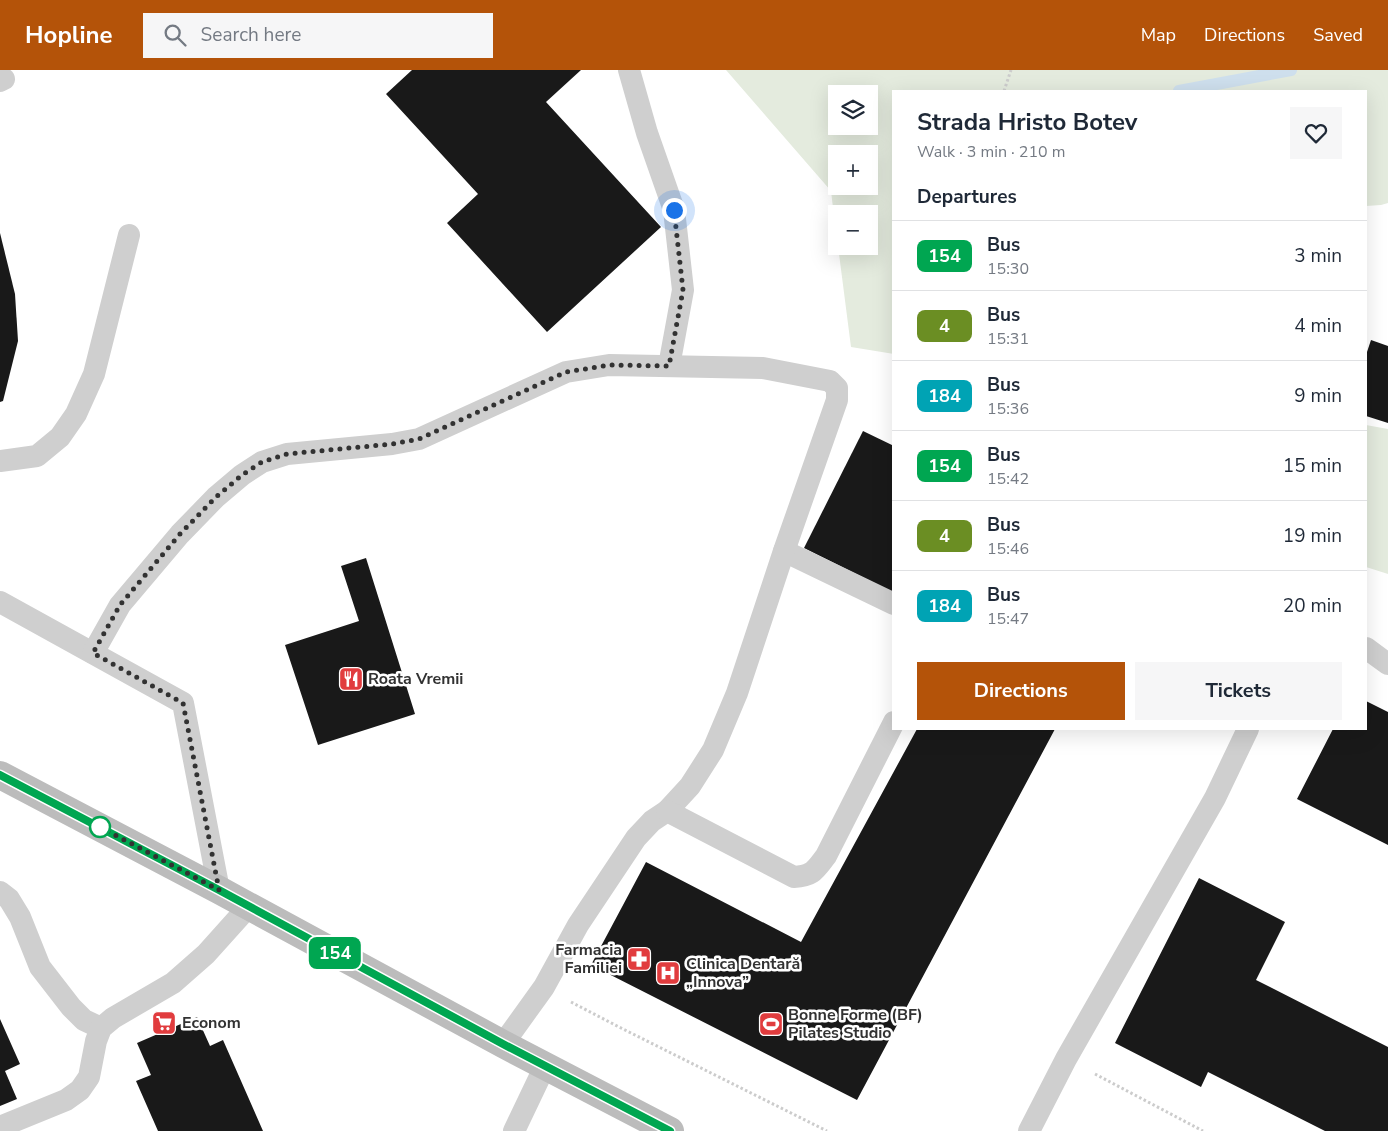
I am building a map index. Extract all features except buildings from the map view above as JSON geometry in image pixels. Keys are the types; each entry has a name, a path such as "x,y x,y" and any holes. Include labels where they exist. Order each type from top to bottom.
{"main road":[{"path":"0,775 249,906 503,1044 670,1131"}],"lane":[{"path":"629,70 647,133 674,210 683,290 669,366"},
{"path":"0,461 37,456 60,437 76,414 94,374 129,235"},
{"path":"93,653 120,605 180,534 216,497 242,475 262,462 287,454 392,444 419,439 566,372 610,365 763,368 830,381 837,388 837,400 737,693 713,750 690,786 667,811 652,821 636,838 578,925 544,987 503,1044"},
{"path":"784,551 892,603"},
{"path":"0,602 183,703 219,890"},
{"path":"1367,649 1388,664"},
{"path":"667,811 794,877 814,872 826,856 892,726"},
{"path":"1029,1131 1066,1059 1215,798 1248,730"},
{"path":"0,892 8,899 20,917 40,967 70,1007 84,1020 101,1028"},
{"path":"0,1127 66,1100 80,1090 89,1077 96,1041 101,1028 113,1018 173,984 190,970 249,906"},
{"path":"514,1131 546,1066"}],"path":[{"path":"1004,90 1011,70"},
{"path":"544,987 619,1027 826,1131"},
{"path":"1066,1059 1203,1131"}],"shaded area":[{"path":"726,70 1388,70 1388,203 1367,206 1367,90 892,90 892,354 851,347 839,255 878,255 878,205 833,205 831,195 878,195 878,145 828,145 828,188"},
{"path":"1367,425 1388,429 1388,574 1367,567"}],"waterway":[{"path":"1184,90 1291,70"}],"bus line":[{"name":"154","path":"0,775 219,890 503,1044 670,1131"}],"place":[{"name":"Roata Vremii","path":"351,679"},
{"name":"Farmacia Familiei","path":"639,959"},
{"name":"Clinica Dentară „Innova”","path":"668,973"},
{"name":"Econom","path":"164,1023"},
{"name":"Bonne Forme (BF) Pilates Studio","path":"771,1024"}],"route":[{"path":"100,827 219,890 183,703 93,653 120,605 180,534 216,497 242,475 262,462 287,454 392,444 419,439 566,372 610,365 669,366 683,290 674,210"}]}
